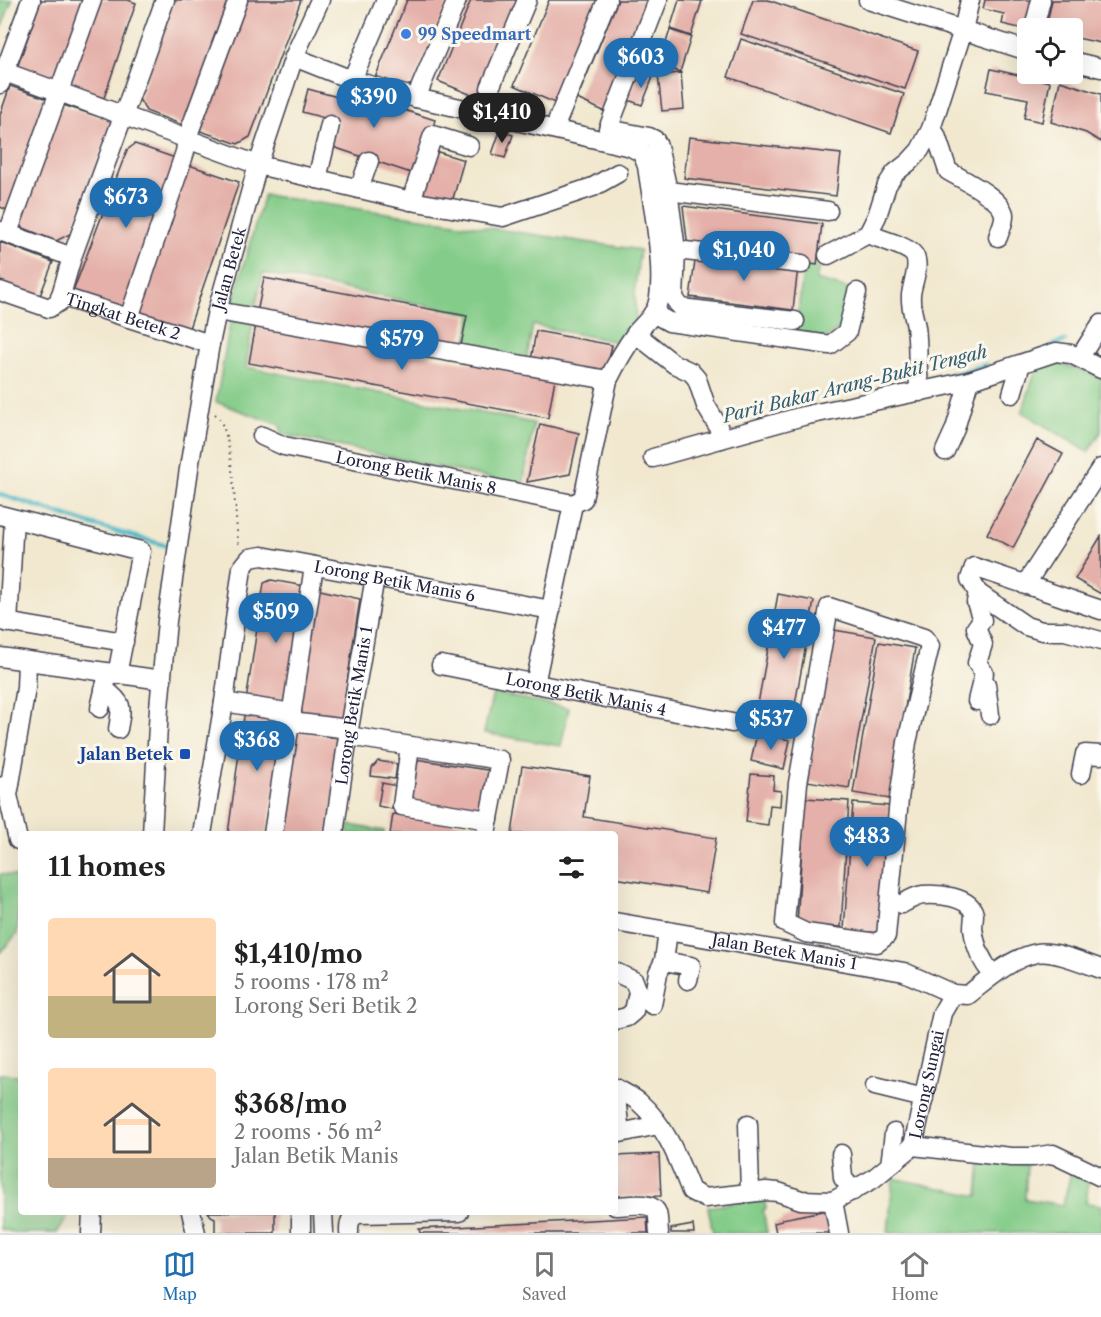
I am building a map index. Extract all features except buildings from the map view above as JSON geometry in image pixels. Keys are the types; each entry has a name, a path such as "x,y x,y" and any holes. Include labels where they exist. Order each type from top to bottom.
{"street":[{"path":"31,0 2,78 60,92 258,165 411,201 503,218 593,187 618,173"},
{"path":"72,257 4,232 60,92 92,0"},
{"path":"129,318 185,152 187,138 238,0"},
{"name":"Jalan Betek","path":"152,831 167,621 210,344 258,165 294,57 320,0"},
{"path":"352,80 387,0"},
{"path":"416,98 457,0"},
{"path":"527,0 490,88 490,97 496,103 655,140 668,191 676,250 674,298 681,308 795,321"},
{"path":"558,119 608,0"},
{"path":"608,129 658,0"},
{"path":"868,0 1017,47"},
{"path":"828,255 868,234 877,216 887,185 895,173 920,150 931,129 963,30 970,0"},
{"path":"1036,18 1041,0"},
{"name":"Tingkat Betek 2","path":"162,1 60,296 210,344"},
{"path":"294,57 352,80 416,98 631,147 642,153 648,166 660,258 658,301 653,313 615,364 608,381 583,499 573,504 536,684"},
{"path":"1083,64 1101,68"},
{"path":"317,179 330,124"},
{"path":"931,129 936,135 948,171 1002,207 1004,217 998,237"},
{"path":"411,201 433,135 469,146"},
{"path":"360,189 369,161"},
{"path":"668,191 828,211"},
{"path":"868,234 904,248 912,252 916,258 917,267 910,306 916,327 919,384"},
{"path":"676,250 802,264"},
{"path":"0,291 49,308 59,302 60,296"},
{"path":"653,313 669,322 830,345 847,332 857,292"},
{"path":"217,311 608,381"},
{"path":"1080,357 1101,324"},
{"path":"636,334 674,364 691,372 697,378 706,406 720,432"},
{"path":"653,458 720,432 802,417 919,384 969,381 1056,352 1080,357 1101,369"},
{"path":"1012,394 1021,364"},
{"path":"945,451 955,429 969,381"},
{"name":"Lorong Betik Manis 8","path":"262,436 284,446 573,504"},
{"path":"1025,585 1101,468"},
{"path":"100,708 124,642 141,551 7,517 4,622 124,642"},
{"name":"Lorong Betik Manis 6","path":"224,702 242,568 250,558 262,556 551,610"},
{"path":"273,831 314,566"},
{"path":"1100,607 974,567 970,579 978,593 1026,626 1042,631 1065,631 1101,641"},
{"name":"Lorong Betik Manis 1","path":"334,831 375,577"},
{"path":"978,593 976,602 982,620 976,628 983,644 977,663 984,673 990,715"},
{"path":"771,949 775,931 785,923 798,783 828,607 924,638 930,646 907,742 899,799 886,936 877,943 806,933 785,923"},
{"path":"0,659 27,661 110,679 162,680"},
{"path":"18,840 5,785 26,688 27,661"},
{"name":"Lorong Betik Manis 4","path":"441,665 732,723"},
{"path":"977,701 984,673"},
{"path":"110,679 122,708 118,729"},
{"path":"202,831 224,702 410,746 500,760 488,827 402,806 410,746"},
{"path":"1081,774 1085,754 1101,755"},
{"path":"902,904 913,897 933,895 963,901 970,906 974,915 972,925 977,951 993,975"},
{"path":"785,923 797,935 796,953"},
{"name":"Jalan Betek Manis 1","path":"618,924 904,972 953,994"},
{"path":"652,1005 658,973 664,961 668,932"},
{"path":"953,994 968,995 993,975 1037,953 1051,953 1101,969"},
{"path":"664,961 691,966 688,980"},
{"path":"618,973 634,981 638,992 634,1011 627,1017 618,1019"},
{"name":"Lorong Sungai","path":"618,1090 639,1102 675,1148 691,1191 696,1196 705,1198 750,1192 778,1192 812,1202 833,1201 873,1179 913,1146 942,1013 953,994"},
{"path":"874,1086 924,1098"},
{"path":"618,1116 620,1134 658,1125"},
{"path":"748,1124 750,1192"},
{"path":"890,1165 894,1133"},
{"path":"913,1146 1011,1157 1053,1154 1101,1177"},
{"path":"841,1154 843,1178 853,1191"},
{"path":"833,1201 839,1233"},
{"path":"618,1206 652,1207 657,1212 658,1233"},
{"path":"90,1233 92,1215"},
{"path":"192,1215 196,1233"},
{"path":"301,1215 301,1233"},
{"path":"323,1215 324,1233"},
{"path":"349,1233 349,1223 356,1215"}],"path":[{"path":"199,406 214,413 222,422 229,443 235,526"}],"green space":[{"path":"0,0 12,0 0,32"},
{"path":"264,195 640,250 635,287 636,330 626,344 533,325 526,362 466,352 471,314 263,273 254,313 231,308"},
{"path":"804,265 819,267 816,280 852,290 841,328 826,338 795,333"},
{"path":"231,318 253,322 246,367 534,423 523,485 282,434 280,425 216,402"},
{"path":"1049,360 1101,377 1101,432 1088,452 1022,412 1037,366"},
{"path":"493,693 569,708 561,746 484,733"},
{"path":"349,825 384,831 348,831"},
{"path":"0,874 18,877 18,920 17,934 0,953"},
{"path":"0,1074 18,1075 18,1215 68,1215 57,1233 17,1233 0,1229"},
{"path":"981,1159 1027,1165 1025,1199 1063,1205 1072,1169 1089,1179 1086,1203 1101,1205 1101,1233 888,1233 893,1178 978,1196"},
{"path":"764,1198 766,1209 763,1210 767,1233 713,1233 708,1207"}],"waterway":[{"name":"Parit Bakar Arang-Bukit Tengah","path":"1053,345 1065,341"},
{"name":"Parit Bakar Arang-Bukit Tengah","path":"923,382 987,365"},
{"name":"Parit Bakar Arang-Bukit Tengah","path":"0,494 93,525 168,546"}],"place":[{"name":"99 Speedmart","path":"406,34"},
{"name":"Jalan Betek","path":"185,754"}]}
